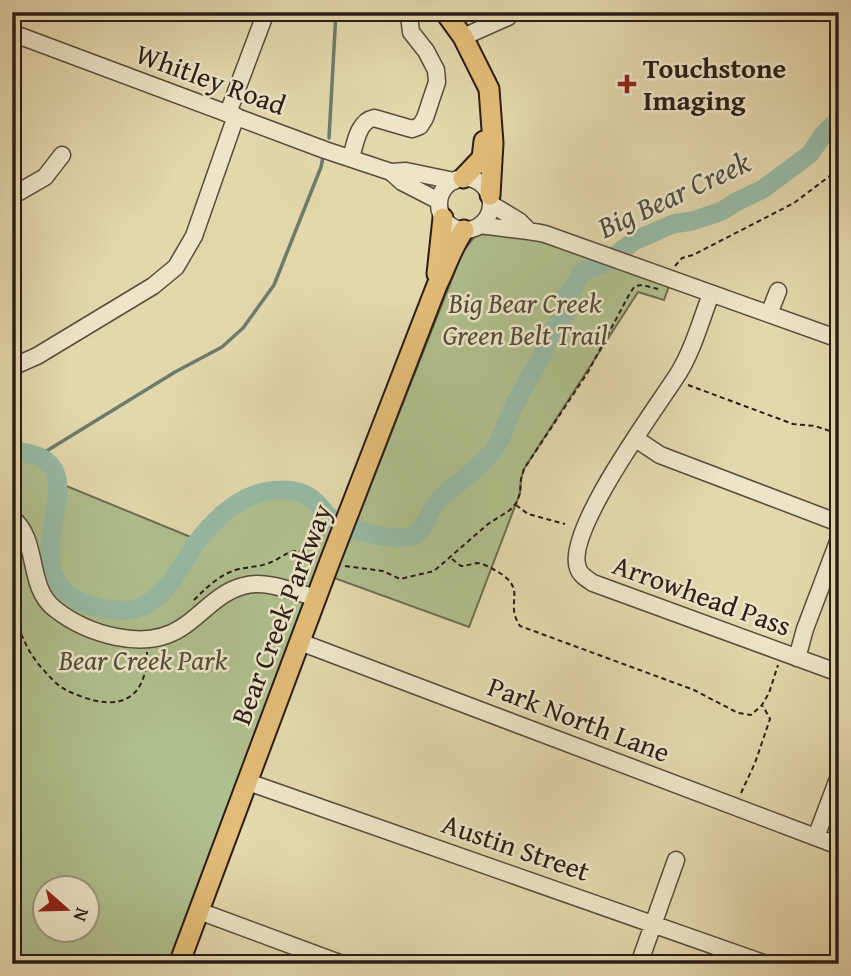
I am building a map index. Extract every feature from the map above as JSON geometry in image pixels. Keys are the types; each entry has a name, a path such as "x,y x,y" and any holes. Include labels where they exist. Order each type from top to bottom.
{"main road":[{"path":"445,12 463,37 489,89 493,143 491,200"},
{"path":"458,179 482,158 485,131 480,91 482,77"},
{"name":"Bear Creek Parkway","path":"437,285 441,210"},
{"name":"Bear Creek Parkway","path":"179,964 437,285 454,244 472,228"}],"street":[{"path":"12,367 37,356 153,286 176,267 194,236 265,12"},
{"path":"351,158 362,124 368,118 412,129 420,126 425,118 438,82 436,70 426,51 411,32 412,12"},
{"path":"463,37 508,17 509,12"},
{"name":"Whitley Road","path":"12,33 391,172 441,210"},
{"path":"12,196 45,177 62,155"},
{"name":"Whitley Road","path":"391,172 406,171 458,179"},
{"path":"528,230 491,200 480,182 458,179 447,186 441,210 449,225 528,230 589,248 839,339"},
{"path":"472,228 486,219 491,200"},
{"path":"769,314 779,291"},
{"name":"Arrowhead Pass","path":"711,294 679,373 596,502 576,558 578,568 583,577 593,583 839,673"},
{"path":"636,439 660,455 839,523"},
{"path":"12,518 27,538 43,593 52,607 90,628 113,635 147,639 179,630 217,599 245,585 265,585 316,598"},
{"path":"797,658 839,539"},
{"name":"Park North Lane","path":"300,642 839,846"},
{"path":"816,838 839,776"},
{"name":"Austin Street","path":"248,782 766,964"},
{"path":"639,964 676,860"},
{"path":"199,911 342,964"}],"path":[{"path":"672,270 682,258 706,249 794,203 839,169"},
{"path":"682,382 793,424 815,426 839,434"},
{"path":"515,505 528,514 565,524"},
{"path":"451,558 461,566 477,563 486,565 511,580 515,586 514,609 518,624 694,690 738,713 751,715 762,705 769,693 780,658"},
{"path":"740,795 755,763 770,719 762,705"}],"green space":[{"name":"Big Bear Creek Green Belt Trail","path":"500,233 550,239 670,283 664,300 638,292 524,469 520,493 469,627 334,578 463,251 476,235"},
{"name":"Bear Creek Park","path":"12,451 30,452 43,457 52,466 59,483 198,540 239,502 266,491 279,490 304,496 316,503 335,523 168,964 12,964"}],"waterway":[{"path":"329,138 336,12"},
{"name":"Big Bear Creek","path":"12,451 40,457 54,470 58,487 50,554 54,575 68,594 96,607 134,609 157,597 215,521 238,503 266,491 287,490 306,495 333,520 351,528 390,537 412,536 419,532 439,500 477,468 496,446 551,334 567,312 564,297 572,290 582,272 605,263 634,241 673,224 722,211 763,189 810,154 823,135 839,119"},
{"path":"40,455 175,372 222,347 243,328 274,285 323,157"}],"place":[{"name":"Touchstone Imaging","path":"627,84"}]}
